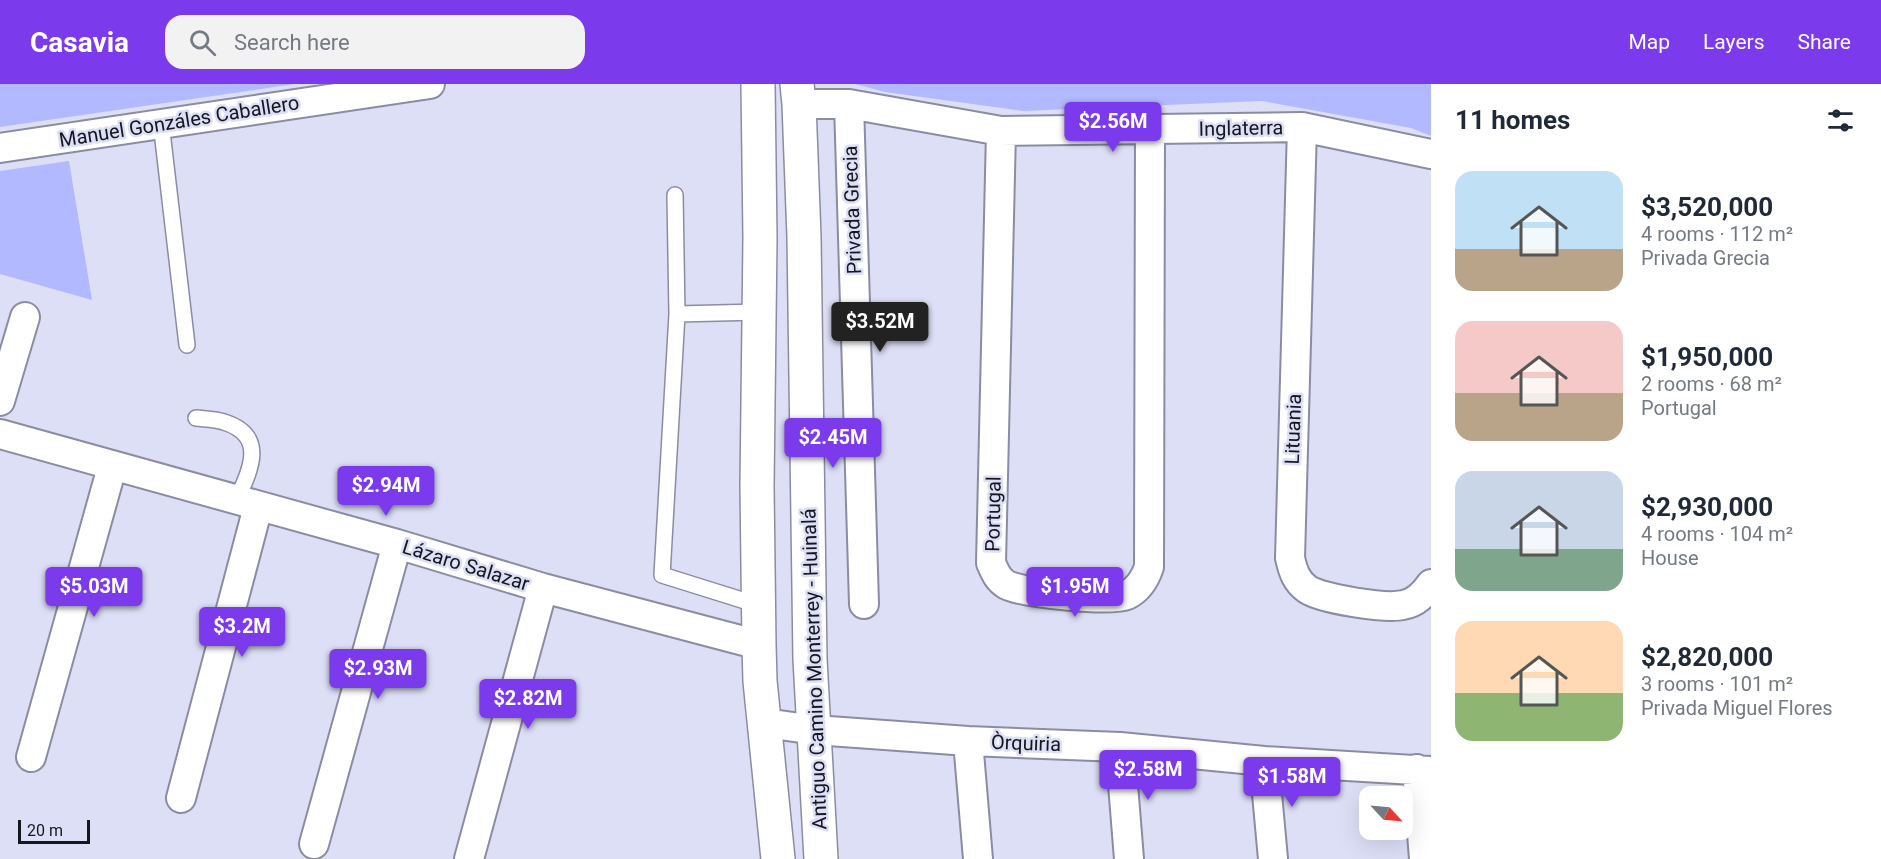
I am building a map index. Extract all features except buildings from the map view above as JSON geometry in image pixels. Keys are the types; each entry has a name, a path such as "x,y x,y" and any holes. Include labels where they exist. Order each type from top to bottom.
{"street":[{"name":"Manuel Gonzáles Caballero","path":"0,148 430,84"},
{"path":"758,84 759,645 778,859"},
{"name":"Inglaterra","path":"798,94 1001,131 1302,127 1431,154"},
{"name":"Antiguo Camino Monterrey - Huinalá","path":"798,94 804,237 810,659 821,859"},
{"name":"Privada Grecia","path":"849,104 864,604"},
{"name":"Lituania","path":"1302,127 1290,558 1294,576 1308,590 1326,597 1344,602 1402,606 1422,597 1431,584"},
{"name":"Portugal","path":"1001,131 992,563 997,577 1006,584 1026,591 1111,598 1126,595 1137,588 1145,579 1149,567 1150,130"},
{"path":"760,238 804,237"},
{"path":"0,401 25,317"},
{"name":"Lázaro Salazar","path":"0,434 112,467 397,544 543,588 759,645"},
{"path":"31,757 112,467"},
{"path":"181,798 247,504"},
{"path":"314,844 397,544"},
{"path":"469,859 543,588"},
{"name":"Òrquiria","path":"765,723 815,730 968,741 1120,747 1264,761 1424,770"},
{"path":"968,741 978,859"},
{"path":"1120,747 1130,859"},
{"path":"1264,761 1273,859"},
{"path":"1424,770 1424,859"}],"lane":[{"path":"162,123 187,345"},
{"path":"675,195 678,314 662,575 758,605"},
{"path":"678,314 759,312"},
{"path":"196,418 224,421 245,432 253,451 248,476 247,504"}],"shaded area":[{"path":"0,84 295,84 0,127"},
{"path":"855,84 1431,84 1431,136 1411,128 1262,101 1023,111 885,92"},
{"path":"69,161 92,300 0,274 0,171"}]}
